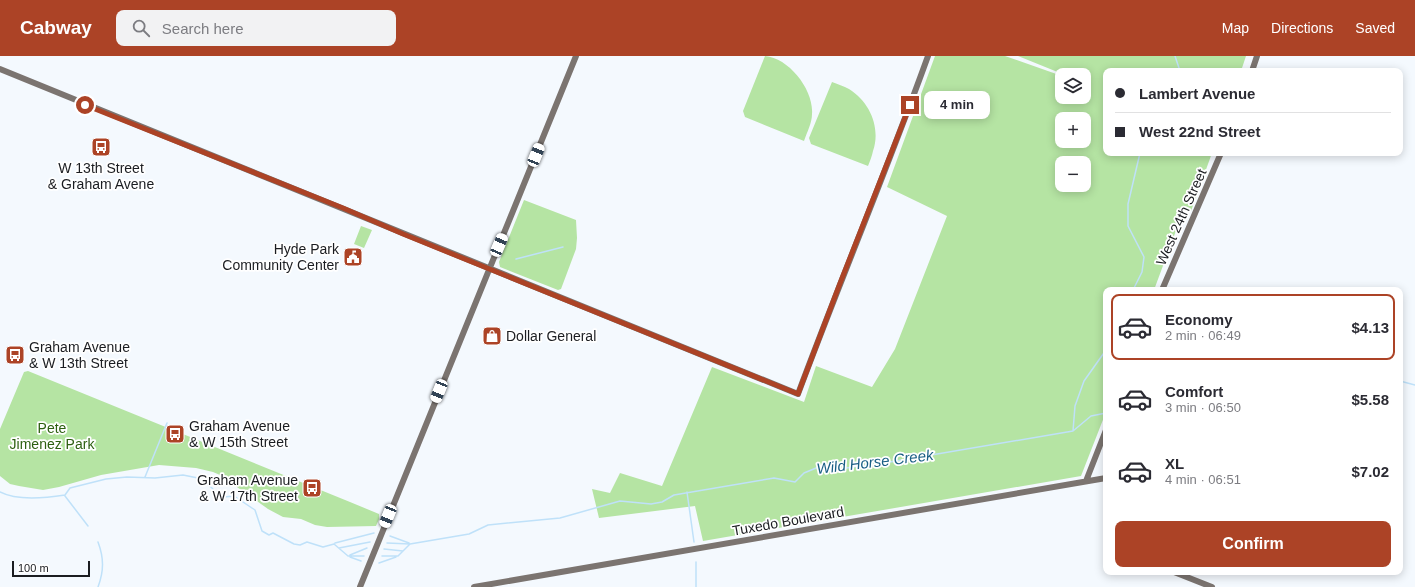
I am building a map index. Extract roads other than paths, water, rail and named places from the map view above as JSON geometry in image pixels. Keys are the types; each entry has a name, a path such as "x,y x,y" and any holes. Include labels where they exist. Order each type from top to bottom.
{"street":[{"path":"360,587 576,56"},
{"path":"0,69 343,208 384,227 798,394 902,128 928,56"},
{"path":"1253,68 1257,56"},
{"name":"West 24th Street","path":"1163,287 1220,156"},
{"path":"1086,482 1103,436"},
{"name":"Tuxedo Boulevard","path":"474,587 1103,479"},
{"path":"1182,575 1212,587"}],"waterway":[{"path":"1175,56 1179,68"},
{"path":"1134,287 1142,272 1144,257 1128,226 1128,204 1139,156"},
{"path":"516,259 563,247"},
{"path":"1073,431 1075,406 1084,381 1103,354"},
{"name":"Wild Horse Creek","path":"1403,382 1415,385"},
{"name":"Wild Horse Creek","path":"382,556 398,556 410,544 469,534 488,525 560,518 620,501 651,504 662,502 674,495 774,478 795,482 804,473 821,466 839,469 890,462 1073,431 1091,416 1103,414"},
{"path":"145,477 167,423"},
{"name":"Wild Horse Creek","path":"0,492 23,498 49,497 65,495 70,488 106,479 127,477 155,478 183,475 198,478 212,488 217,495 224,497 234,496 255,510 262,531 269,535 273,533 294,544 300,545 307,542 323,547 334,544 348,556 364,556"},
{"path":"687,492 694,542"},
{"path":"65,496 88,526"},
{"name":"Wild Horse Creek","path":"335,543 374,533"},
{"name":"Wild Horse Creek","path":"390,536 409,543"},
{"path":"98,542 102,564 98,587"},
{"name":"Wild Horse Creek","path":"339,548 370,542"},
{"name":"Wild Horse Creek","path":"387,543 410,544"},
{"name":"Wild Horse Creek","path":"350,555 367,548"},
{"name":"Wild Horse Creek","path":"384,549 403,551"},
{"name":"Wild Horse Creek","path":"350,557 361,561"},
{"name":"Wild Horse Creek","path":"379,563 396,557"},
{"path":"696,562 696,587"}],"place":[{"name":"W 13th Street & Graham Avene","path":"101,147"},
{"name":"Hyde Park Community Center","path":"353,257"},
{"name":"Dollar General","path":"492,336"},
{"name":"Graham Avenue & W 13th Street","path":"15,355"},
{"name":"Graham Avenue & W 15th Street","path":"175,434"},
{"name":"Graham Avenue & W 17th Street","path":"312,488"}],"park label":[{"name":"Pete Jimenez Park","path":"52,436"}]}
